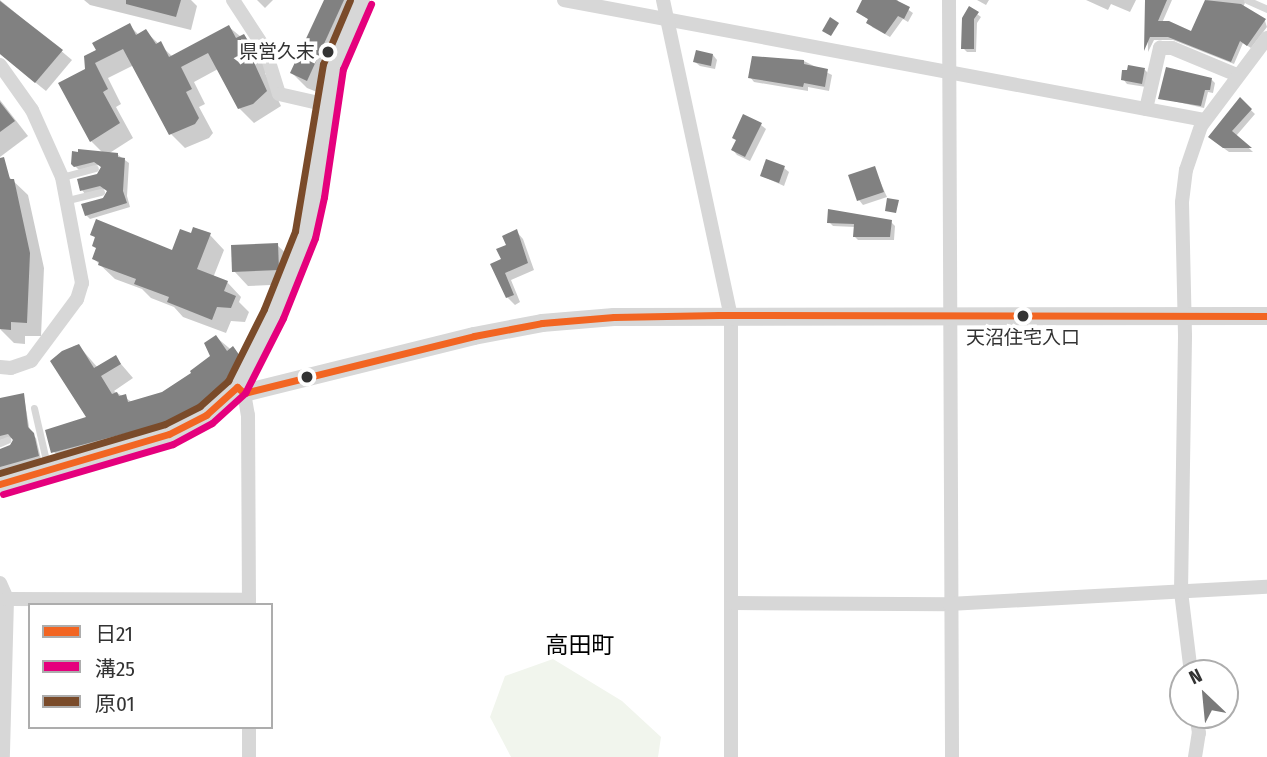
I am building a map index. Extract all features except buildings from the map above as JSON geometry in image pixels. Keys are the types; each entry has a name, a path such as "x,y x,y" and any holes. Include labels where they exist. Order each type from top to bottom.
{"street":[{"path":"233,0 265,49 279,94 327,105"},
{"path":"7,599 249,603 248,415 240,390 305,234 314,195 333,66 361,0"},
{"path":"564,0 1204,120"},
{"path":"663,0 731,316 731,757"},
{"path":"949,0 949,604 952,757"},
{"path":"1189,659 1181,592 1184,317 1182,202 1186,170 1204,120 1267,38"},
{"path":"1146,109 1160,48 1172,48 1237,75"},
{"path":"0,65 32,110 62,177 82,269 82,283 77,299 31,360 11,368 0,367"},
{"path":"0,484 188,426 240,390 542,323 614,317 1267,316"},
{"path":"0,583 7,599 3,757"},
{"path":"733,603 949,604 1267,587"},
{"path":"249,729 249,757"},
{"path":"1195,757 1198,729"}],"lane":[{"path":"1247,0 1267,9"},
{"path":"62,177 95,168"},
{"path":"68,200 101,192"},
{"path":"34,408 48,470"}],"shaded area":[{"path":"553,659 622,701 661,737 658,757 511,757 490,717 505,676"}],"transit line":[{"name":"原01","path":"0,473 165,424 200,406 228,381 264,309 295,231 323,64 350,0"},
{"name":"溝25","path":"3,494 173,444 212,423 245,393 283,318 315,238 324,197 343,69 371,4"},
{"name":"日21","path":"0,484 169,434 206,415 237,387 244,393 474,336 542,323 614,317 719,315 1267,316"}],"place":[{"name":"県営久末","path":"328,52"},
{"name":"天沼住宅入口","path":"1023,316"}],"district":[{"name":"高田町","path":"580,645"}]}
